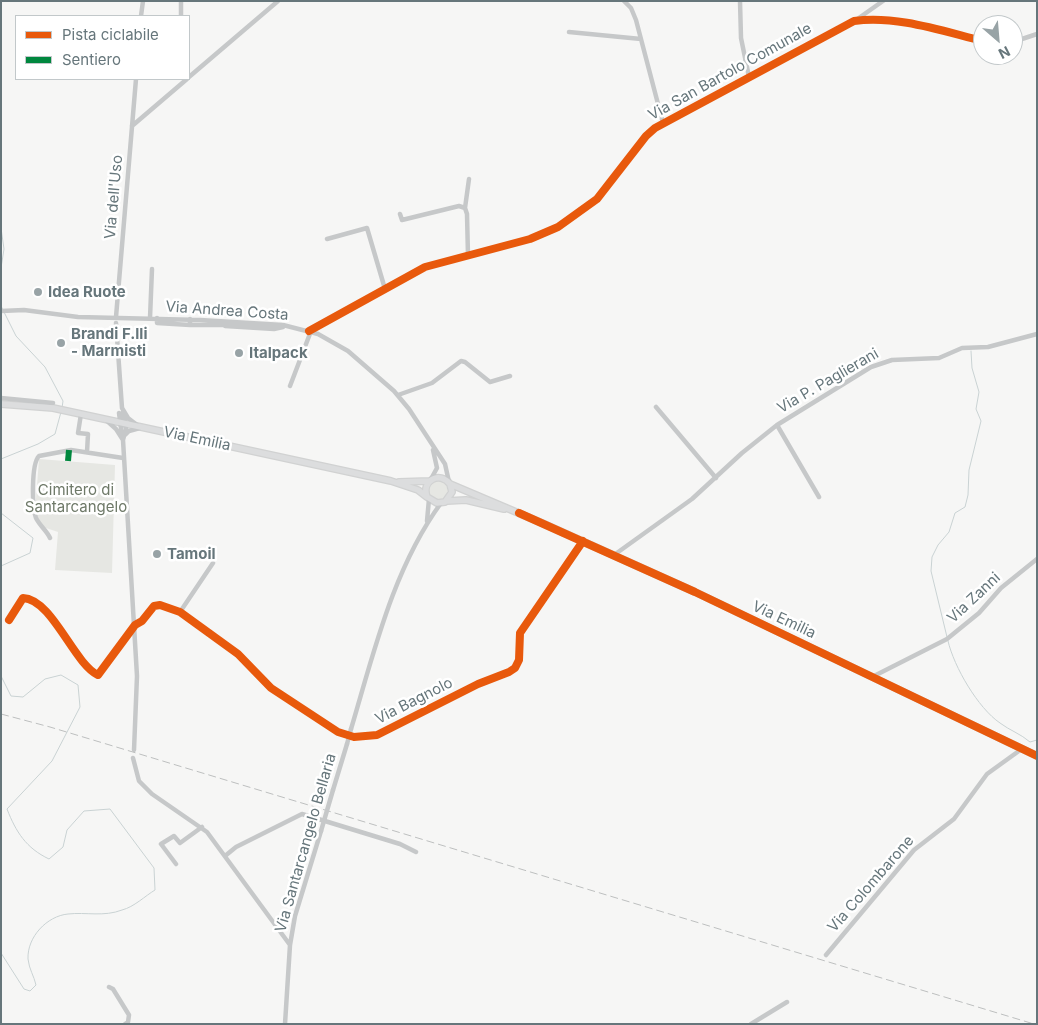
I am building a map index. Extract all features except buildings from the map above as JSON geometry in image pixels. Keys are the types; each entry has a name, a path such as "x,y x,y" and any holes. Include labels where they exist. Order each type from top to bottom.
{"main road":[{"name":"Via Emilia","path":"1,404 42,407 104,419 391,481 418,490 428,498 443,502 466,500 519,513"},
{"name":"Via Emilia","path":"391,481 430,480 439,477 614,555 1037,756"},
{"path":"428,498 425,488 430,480"},
{"path":"443,502 450,496 450,483"}],"street":[{"path":"141,15 143,1"},
{"path":"181,15 182,1"},
{"path":"190,74 278,1"},
{"path":"624,1 630,8 641,39 664,123"},
{"path":"740,1 741,38 749,77"},
{"path":"854,21 883,1"},
{"name":"Via San Bartolo Comunale","path":"310,331 425,267 530,240 558,227 597,199 646,136 664,123 854,21 871,19 915,25 973,39"},
{"path":"570,32 641,39"},
{"path":"1023,39 1037,34"},
{"name":"Via dell'Uso","path":"116,317 136,80"},
{"path":"132,126 183,80"},
{"path":"468,179 464,208 467,214 468,256"},
{"path":"400,214 402,220 458,206 464,208"},
{"path":"327,239 367,228 385,289"},
{"path":"150,318 152,269"},
{"name":"Via Andrea Costa","path":"1,311 24,310 78,317 157,318 190,322 287,326 310,331 333,341 348,351 398,395 444,464 450,483"},
{"path":"116,323 122,423 126,429 121,457 127,508 135,625 137,676 134,750"},
{"path":"290,386 310,331"},
{"name":"Via P. Paglierani","path":"614,555 692,499 742,453 777,425 871,367 886,361 939,358 962,348 988,347 1037,334"},
{"path":"398,395 432,383 461,361 465,362 490,382 510,376"},
{"path":"1,398 53,403"},
{"path":"656,407 716,478"},
{"path":"104,419 114,418 121,411"},
{"path":"121,411 141,427"},
{"path":"78,414 78,433 88,434 87,452"},
{"path":"104,419 123,438"},
{"name":"Via P. Paglierani","path":"777,425 819,497"},
{"path":"123,438 129,431 141,427"},
{"name":"Via Andrea Costa","path":"430,480 437,468 432,447"},
{"path":"50,538 36,518 34,511 34,463 38,456 71,450 121,457"},
{"name":"Via Santarcangelo Bellaria","path":"427,522 428,498"},
{"name":"Via Santarcangelo Bellaria","path":"285,1024 290,945 295,916 386,611 427,522 443,502"},
{"path":"114,507 127,508"},
{"name":"Via Bagnolo","path":"135,625 142,621 154,606 180,612 238,654 271,688 338,732 354,737 377,736 478,684 512,670 519,660 520,633 583,542"},
{"name":"Via Zanni","path":"872,677 948,639 979,613 1001,588 1037,559"},
{"path":"180,612 213,563"},
{"path":"9,620 25,598 48,615 85,665 96,674 101,673 135,625"},
{"name":"Via Colombarone","path":"826,955 914,850 954,819 983,778 1000,762 1023,748"},
{"name":"Via Santarcangelo Bellaria","path":"134,758 139,781 145,788 202,827 290,945"},
{"path":"225,856 236,847 302,814 400,844 416,852"},
{"path":"176,864 161,844 174,836 180,843 202,827"},
{"path":"109,987 129,1015 128,1022 125,1024"},
{"path":"751,1024 787,1002"}],"green space":[{"name":"Cimitero di Santarcangelo","path":"39,459 115,465 112,573 55,570 58,532 43,527 35,512"},
{"path":"438,480 445,483 448,490 445,497 438,500 431,497 428,490 431,483"}],"waterway":[{"path":"1,228 4,249 1,268"},
{"path":"1,306 16,336 45,367 63,401 62,408"},
{"path":"947,637 931,571 932,557 938,545 949,532 955,513 965,507 968,495 969,470 981,421 976,409 979,392 972,368 971,351"},
{"path":"1,459 38,444 55,434 61,412"},
{"path":"1,513 33,538 30,553 1,566"},
{"path":"948,641 961,674 983,708 1000,723 1030,742 1037,740"},
{"path":"1,676 11,696 23,697 45,679 61,675 78,685 80,707 52,761 7,809 14,825 23,838 34,850 49,859 63,847 67,830 84,811 110,809 154,868 155,890 126,909 102,914 68,914 46,923 35,936 29,951 28,959 36,985 30,991 24,989 1,953"}],"railway":[{"path":"1,714 50,727 1034,1024"}],"marked path":[{"path":"68,461 69,450"}],"cycle path":[{"path":"309,331 425,267 530,239 558,227 597,199 646,136 655,128 854,21 886,20 902,22 973,38"},
{"path":"519,513 695,592 1037,756"},
{"path":"9,620 23,598 34,601 53,620 89,669 98,675 135,625 142,621 154,606 160,605 180,612 238,654 271,688 338,732 354,737 377,735 478,684 515,668 519,660 520,633 583,541"}],"place":[{"name":"Idea Ruote","path":"38,292"},
{"name":"Brandi F.lli - Marmisti","path":"61,343"},
{"name":"Italpack","path":"239,353"},
{"name":"Tamoil","path":"157,554"}]}
